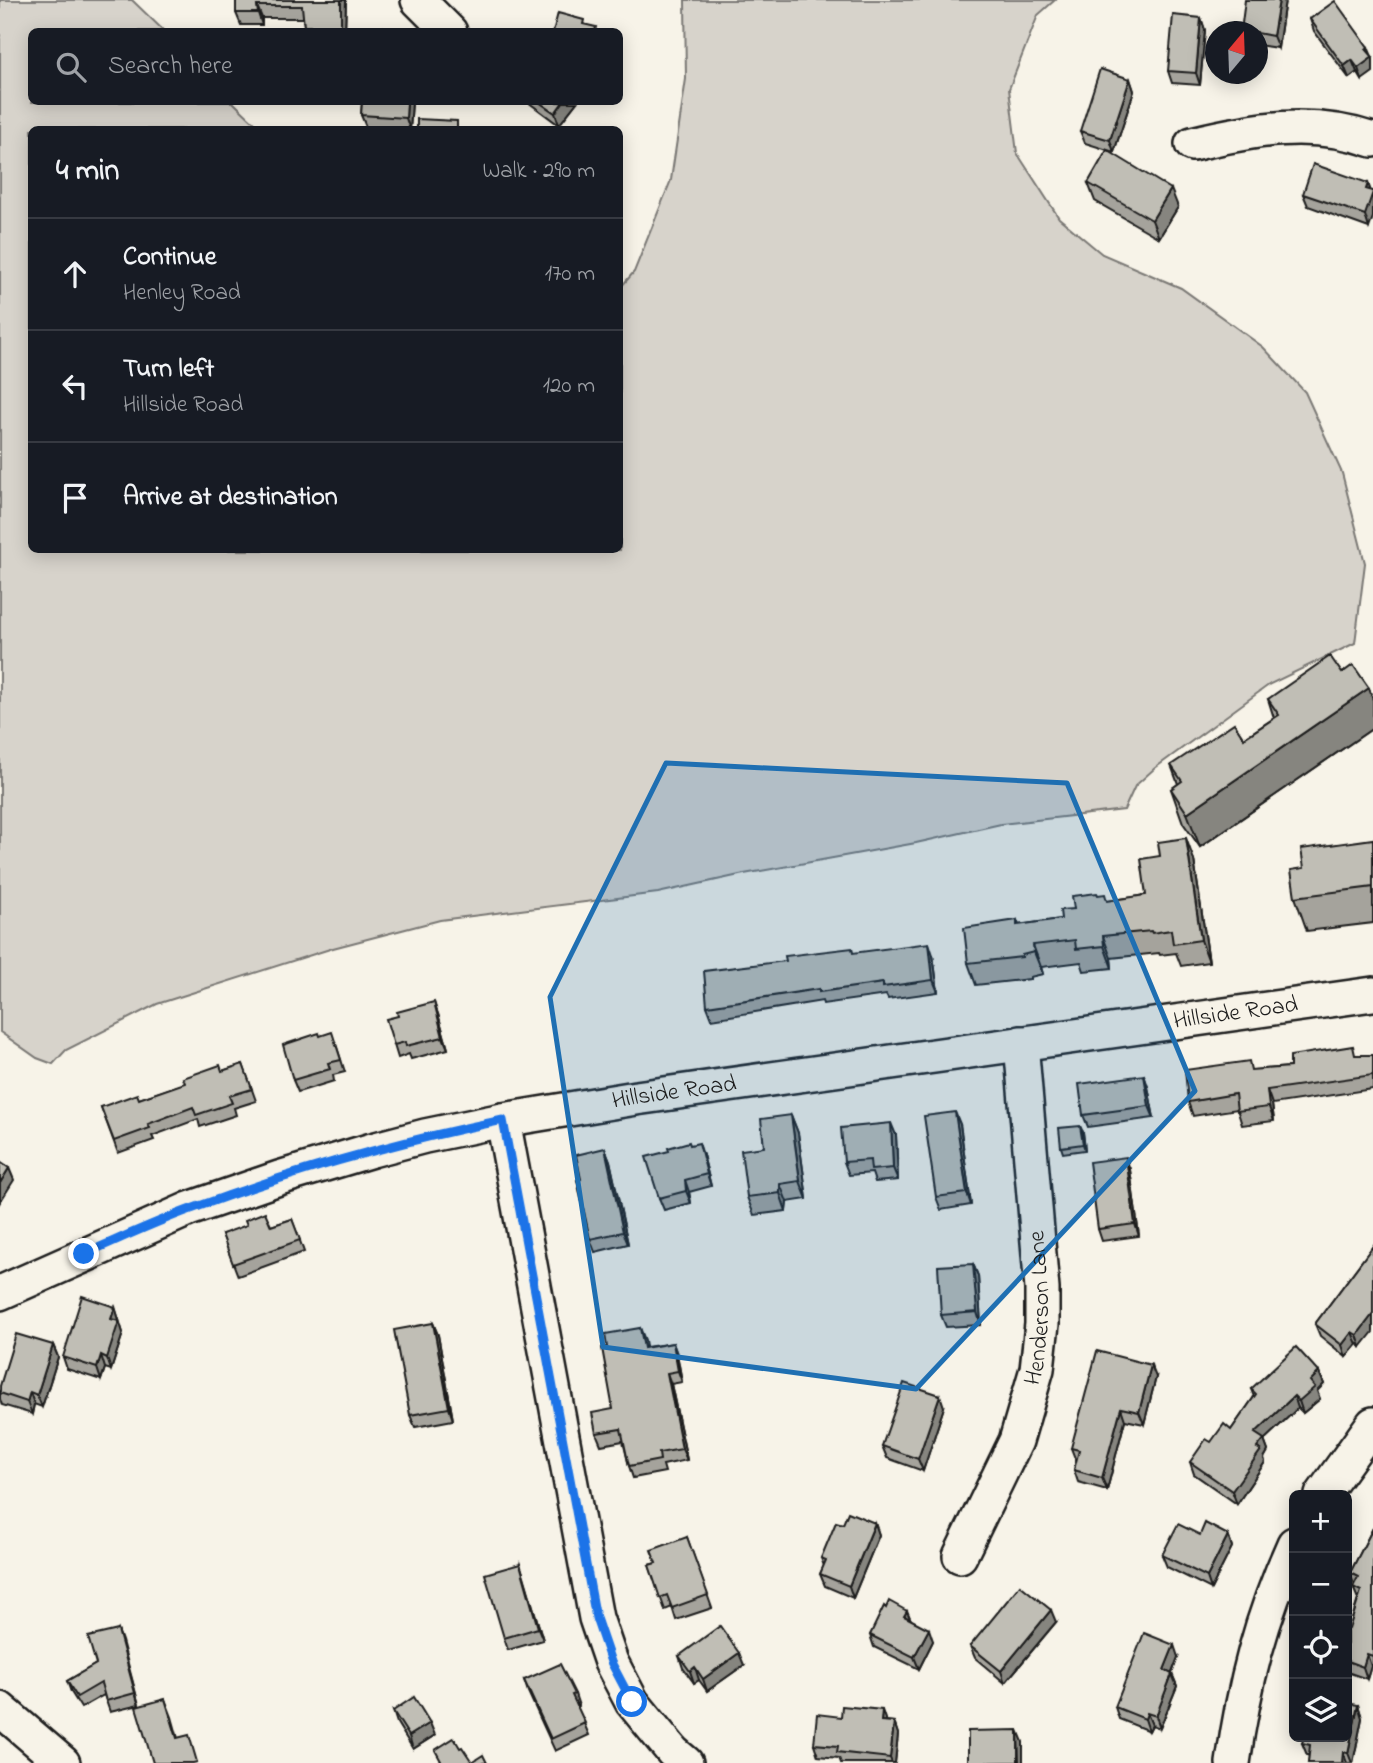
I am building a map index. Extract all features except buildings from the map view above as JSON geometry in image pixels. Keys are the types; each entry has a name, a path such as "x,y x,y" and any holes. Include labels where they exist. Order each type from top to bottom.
{"street":[{"path":"418,0 446,28"},
{"path":"1192,144 1249,130 1314,127 1373,140"},
{"name":"Hillside Road","path":"0,1293 189,1209 279,1178 372,1150 503,1120 1373,994"},
{"name":"Henderson Lane","path":"960,1556 1016,1441 1037,1369 1042,1324 1042,1289 1021,1043"},
{"path":"503,1120 596,1618 611,1662 632,1702 673,1759"},
{"path":"1326,1490 1373,1423"},
{"path":"1233,1763 1244,1691 1261,1626 1290,1553"},
{"path":"0,1709 63,1763"}],"highlighted area":[{"path":"666,763 1067,783 1195,1091 916,1389 603,1347 550,997"}],"shaded area":[{"path":"0,0 132,0 161,28 28,28 28,105 236,105 258,126 28,126 28,553 623,553 623,285 634,272 671,180 686,79 685,0 1055,0 1038,15 1009,89 1017,153 1059,218 1102,254 1181,288 1263,347 1305,392 1342,473 1365,563 1355,643 1270,684 1155,768 1135,786 1124,810 1001,824 658,893 440,920 333,948 157,1004 66,1050 53,1064 37,1058 0,1032"}],"route":[{"path":"84,1254 189,1209 279,1178 425,1136 503,1120 596,1618 611,1662 632,1702"}]}
